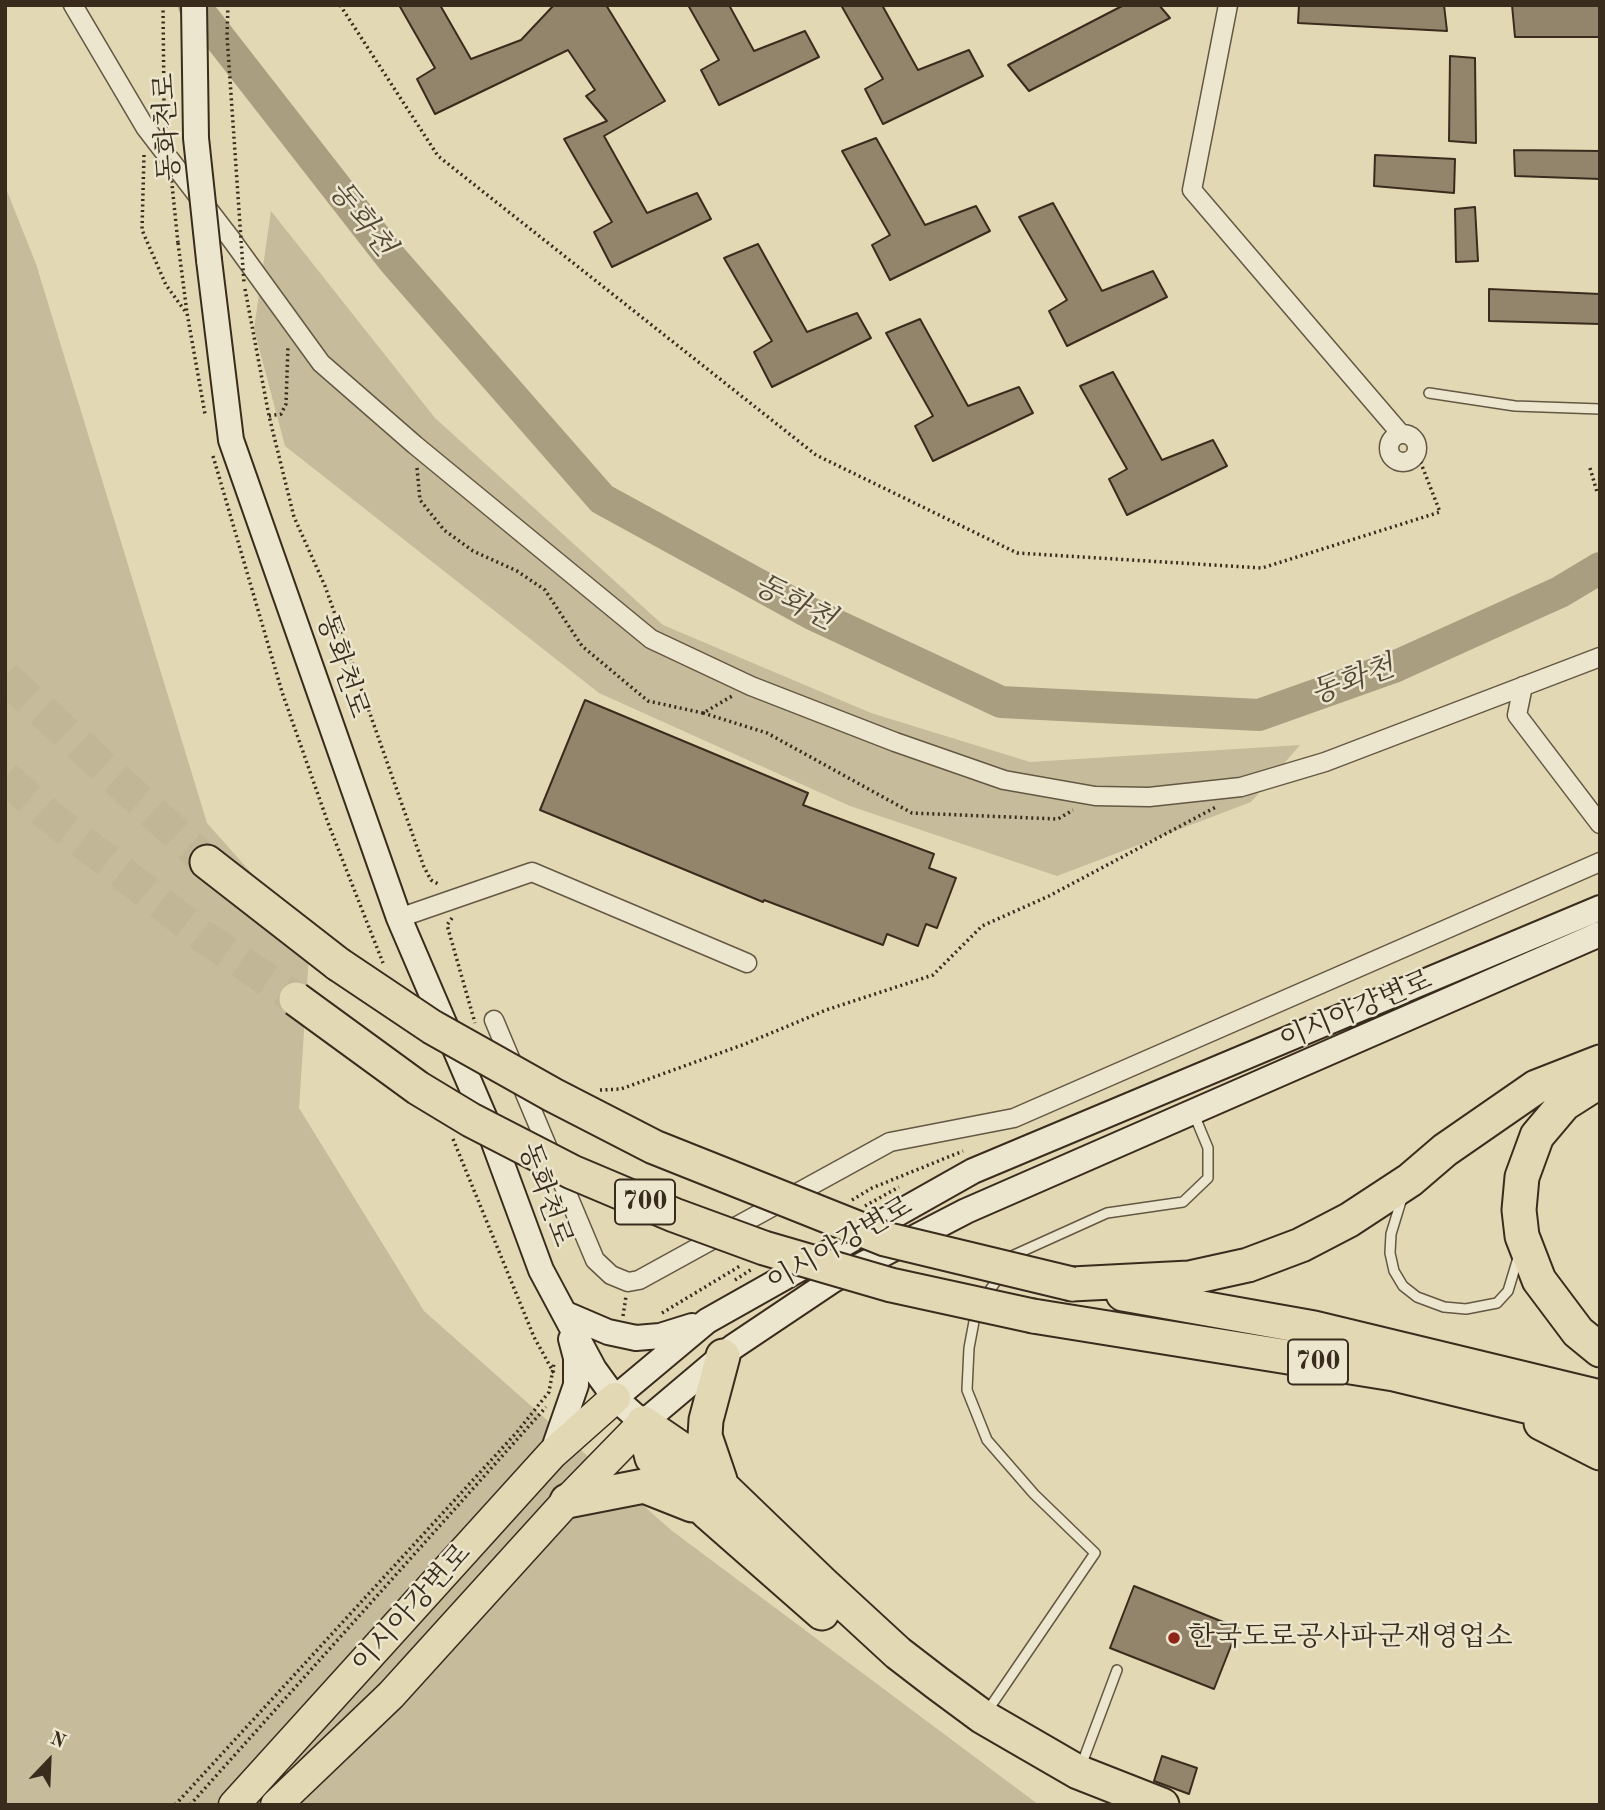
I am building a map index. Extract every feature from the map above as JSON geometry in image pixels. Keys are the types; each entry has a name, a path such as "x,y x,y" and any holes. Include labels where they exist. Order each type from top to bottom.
{"highway":[{"name":"700","path":"207,862 338,964 432,1027 553,1095 654,1147 885,1239 1072,1284 1314,1328 1600,1397"},
{"name":"700","path":"296,999 418,1087 471,1120 572,1172 674,1215 764,1248 891,1285 1033,1316 1394,1374 1600,1424"},
{"path":"1072,1284 1189,1278 1248,1265 1301,1245 1337,1227 1410,1180 1445,1150 1536,1087 1600,1062"},
{"path":"1600,1081 1564,1104 1537,1136 1522,1177 1519,1210 1522,1236 1539,1280 1555,1305 1578,1332 1600,1350"},
{"path":"716,1502 705,1436 706,1420 723,1356"},
{"path":"1489,1396 1600,1454"},
{"name":"이시아강변로","path":"234,1805 552,1454 615,1398"},
{"path":"643,1423 652,1458 716,1502 898,1653 983,1717 1078,1772 1162,1805"},
{"name":"이시아강변로","path":"276,1805 390,1695 567,1501 643,1423"},
{"path":"567,1501 643,1486 716,1502 837,1626 929,1699 999,1748 1116,1805"}],"main road":[{"name":"동화천로","path":"194,5 196,138 231,440 399,918 486,1121 541,1270 566,1314"},
{"name":"이시아강변로","path":"615,1398 707,1321 973,1171 1600,908"},
{"name":"이시아강변로","path":"643,1423 723,1356 833,1280 966,1210 1600,934"},
{"path":"566,1314 624,1335 660,1336 707,1321"},
{"path":"552,1454 576,1385 567,1355 566,1314"},
{"path":"566,1314 594,1369 615,1398 643,1423"}],"street":[{"path":"73,5 145,127 321,363 415,445 651,639 751,686 895,742 1004,780 1095,796 1149,797 1241,787 1325,762 1600,657"},
{"path":"1228,5 1192,190 1401,434 1390,442 1389,451 1394,459 1406,463 1417,453"},
{"path":"1524,686 1517,715 1600,824"},
{"path":"494,1020 594,1260 611,1275 628,1282 639,1280 890,1142 1014,1118 1600,862"},
{"path":"399,918 532,872 747,962"}],"lane":[{"path":"1429,393 1515,406 1600,409"},
{"path":"983,1717 1095,1553 1034,1494 987,1440 967,1390 968,1348 976,1310 1014,1255 1107,1213 1182,1202 1208,1178 1208,1148 1192,1111"},
{"path":"1410,1180 1395,1212 1390,1253 1394,1271 1403,1286 1418,1297 1444,1307 1466,1309 1497,1303 1508,1292 1516,1274 1522,1236"},
{"path":"1078,1772 1117,1670"}],"path":[{"path":"163,5 164,107 178,243 187,313 206,419"},
{"path":"228,5 227,36 244,283 270,416 294,517 324,586 424,867 430,880 440,885 454,884"},
{"path":"340,5 438,156 816,455 1017,553 1262,568 1440,512 1417,453"},
{"path":"145,127 142,230 166,285 187,313"},
{"path":"270,416 281,414 286,404 289,319"},
{"path":"211,445 216,472 282,692 328,823 383,963"},
{"path":"415,445 420,500 444,530 473,551 517,571 545,590 582,646 648,701 703,713 767,733 912,813 1058,819 1095,796"},
{"path":"1590,468 1597,492 1600,491"},
{"path":"703,713 751,686"},
{"path":"595,1091 621,1089 745,1044 826,1010 933,975 982,926 1049,896 1202,815 1225,802 1241,787"},
{"path":"448,1128 552,1374"},
{"path":"624,1335 628,1282"},
{"path":"175,1805 517,1432 549,1392 552,1374 567,1355"},
{"path":"190,1805 554,1398 567,1355"}],"shaded area":[{"path":"5,186 36,264 207,823 310,939 299,1108 424,1311 671,1530 1039,1805 5,1805"},
{"path":"271,211 435,418 663,625 871,713 1030,762 1300,745 1251,802 1057,876 850,806 599,693 285,446 254,329"}],"building":[{"path":"399,5 440,5 471,59 521,40 554,5 606,5 665,101 604,136 647,213 697,193 711,219 612,267 594,232 612,222 564,139 607,121 586,96 595,90 568,50 435,114 417,79 435,68"},
{"path":"688,5 729,5 754,51 805,31 819,57 719,105 701,70 719,60"},
{"path":"841,5 882,5 918,70 969,50 983,76 883,124 865,89 883,79"},
{"path":"1124,5 1159,5 1170,18 1029,91 1008,65"},
{"path":"1299,5 1444,5 1447,31 1298,23"},
{"path":"1512,5 1600,5 1600,37 1515,37"},
{"path":"1450,56 1475,58 1476,143 1449,141"},
{"path":"876,138 925,225 976,206 990,231 890,280 872,245 890,235 842,151"},
{"path":"1514,150 1600,151 1600,179 1515,176"},
{"path":"1375,155 1455,159 1454,193 1374,186"},
{"path":"1053,203 1102,291 1153,271 1167,297 1067,346 1049,311 1067,300 1019,217"},
{"path":"1475,207 1478,261 1456,262 1455,209"},
{"path":"758,244 807,332 857,313 871,338 772,387 754,352 772,341 724,258"},
{"path":"1489,289 1600,294 1600,324 1489,321"},
{"path":"920,319 968,406 1019,387 1033,413 933,461 915,426 933,416 886,333"},
{"path":"1113,372 1162,460 1213,440 1227,466 1127,515 1109,479 1127,469 1080,386"},
{"path":"585,700 808,793 803,805 934,854 929,868 956,878 937,928 926,924 918,946 887,934 883,945 764,900 763,902 540,810"},
{"name":"한국도로공사파군재영업소","path":"1134,1586 1238,1628 1214,1689 1110,1648"},
{"path":"1162,1756 1197,1768 1189,1794 1154,1781"}],"waterway":[{"name":"동화천","path":"194,5 393,260 602,499 812,614 1001,702 1259,715 1394,667 1560,592 1600,568"}],"tunnel":[{"path":"5,677 207,862"},
{"path":"5,777 43,811 204,937 296,999"}],"place":[{"name":"한국도로공사파군재영업소","path":"1174,1638"}]}
